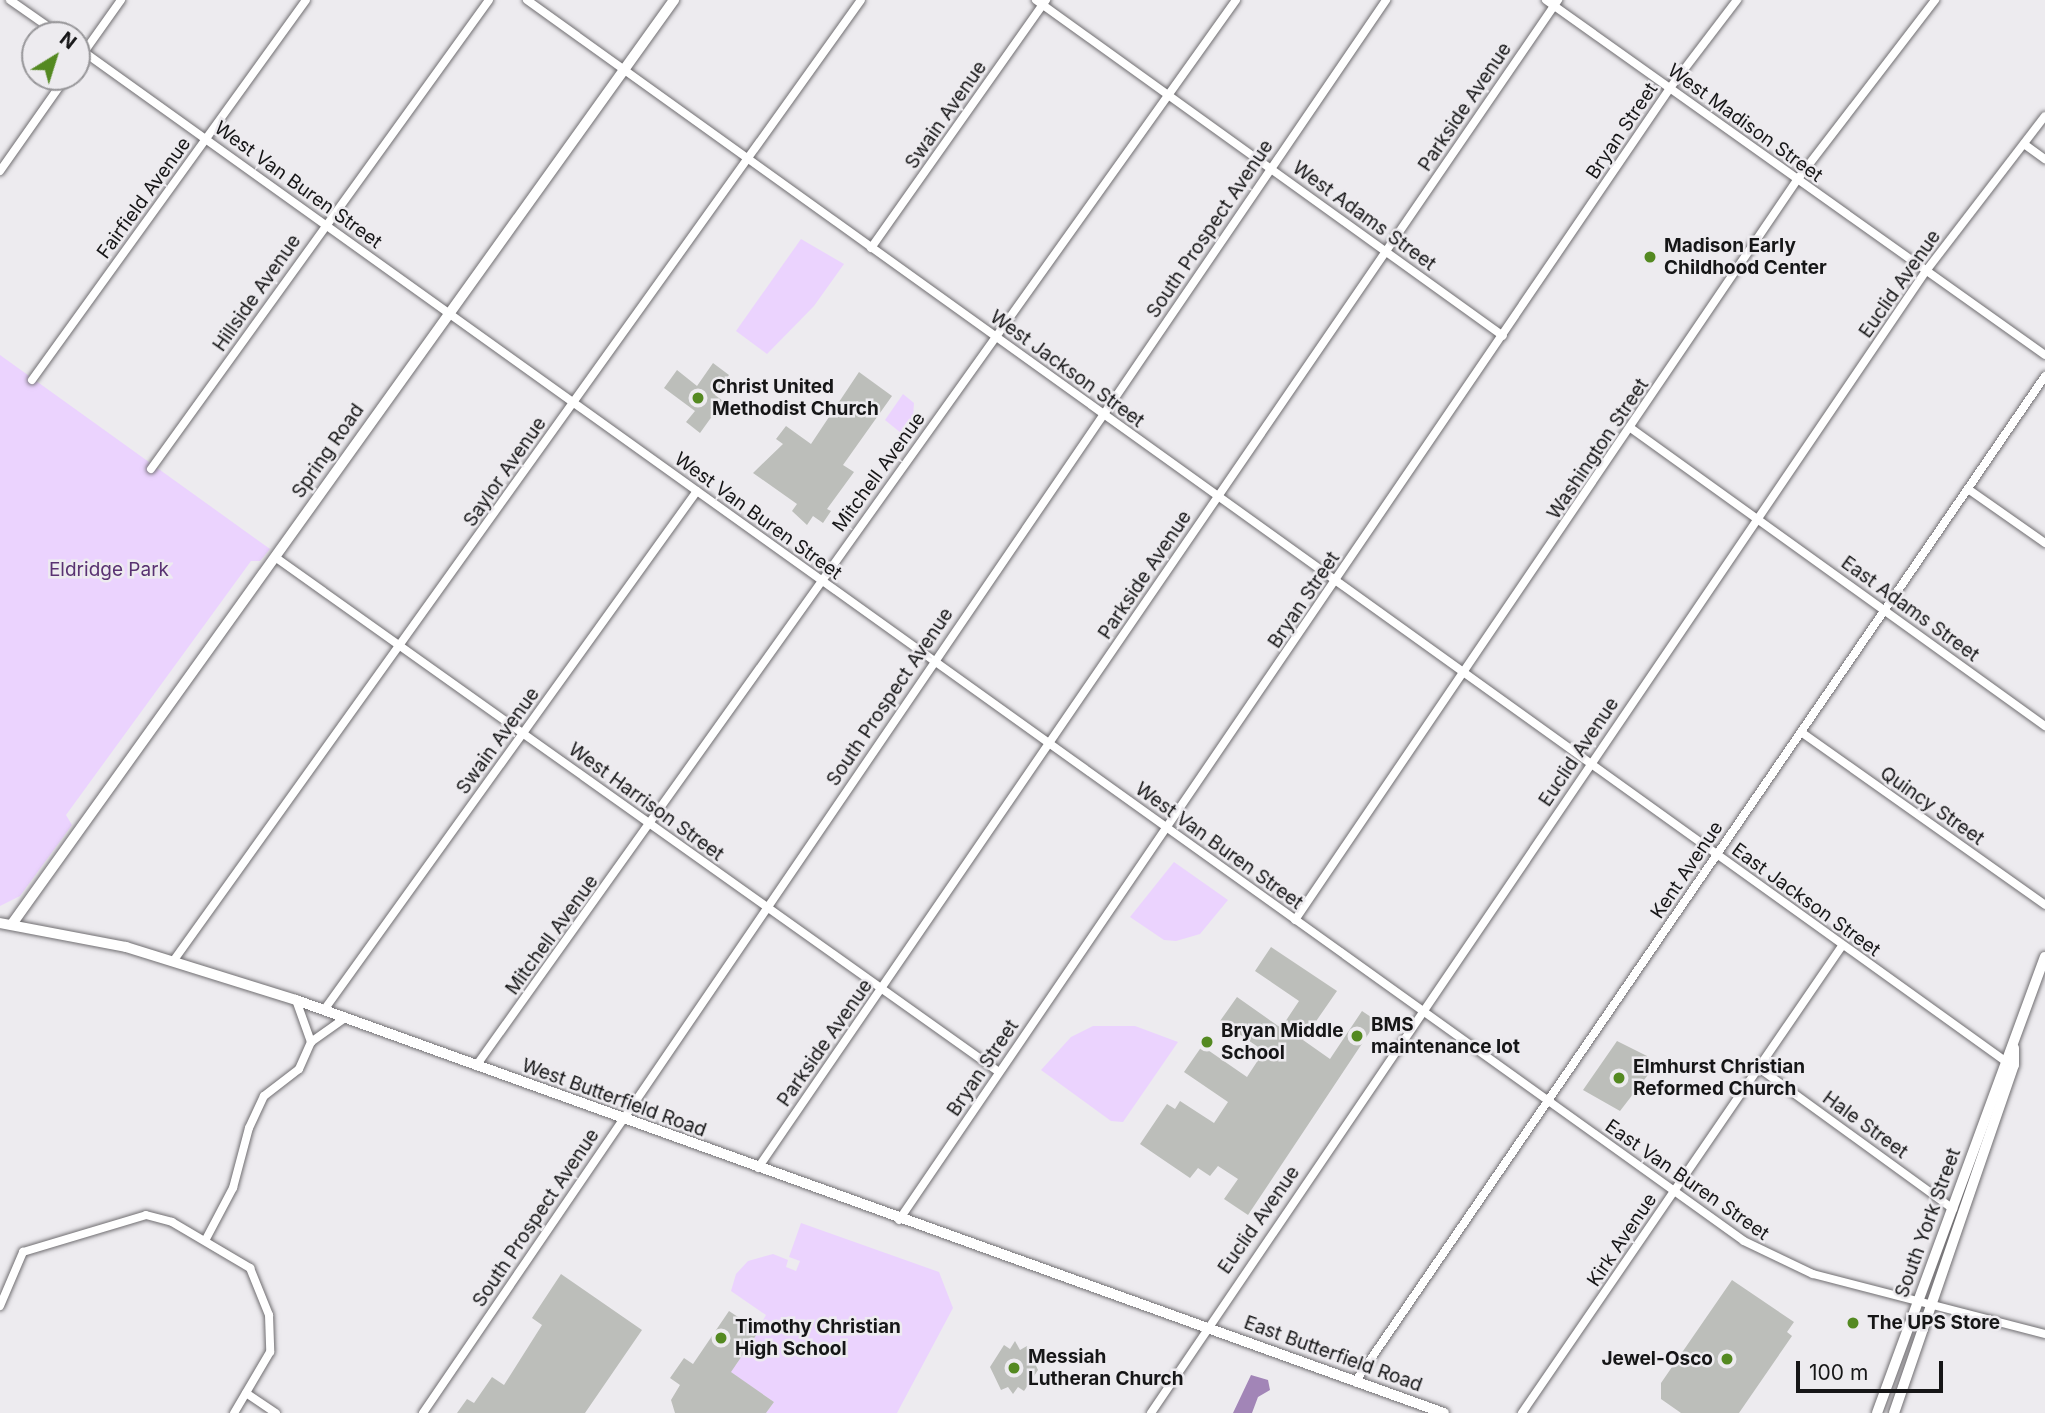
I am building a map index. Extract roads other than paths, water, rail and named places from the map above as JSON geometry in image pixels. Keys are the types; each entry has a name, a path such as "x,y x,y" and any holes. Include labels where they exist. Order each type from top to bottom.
{"main road":[{"name":"West Butterfield Road","path":"0,923 174,960 296,1000 620,1120 1210,1328"},
{"name":"South York Street","path":"1894,1413 2010,1078 2014,1048 2045,957"},
{"name":"South York Street","path":"1877,1413 2005,1061 2014,1048"},
{"name":"East Butterfield Road","path":"1210,1328 1444,1413"}],"street":[{"path":"10,0 40,21"},
{"path":"91,37 121,0"},
{"name":"Fairfield Avenue","path":"32,380 306,0"},
{"name":"Hillside Avenue","path":"151,470 489,0"},
{"name":"West Jackson Street","path":"527,0 1590,764"},
{"name":"Spring Road","path":"12,924 674,0"},
{"name":"Saylor Avenue","path":"174,960 402,647 860,0"},
{"name":"Mitchell Avenue","path":"476,1066 1236,0"},
{"name":"South Prospect Avenue","path":"423,1413 620,1120 1386,0"},
{"name":"Bryan Street","path":"899,1220 1670,88 1737,0"},
{"name":"Washington Street","path":"1294,920 1632,429 1797,180 1935,0"},
{"name":"West Adams Street","path":"1042,2 1503,336"},
{"name":"Swain Avenue","path":"871,248 1042,2"},
{"name":"West Madison Street","path":"1553,2 1797,180 2045,355"},
{"name":"Parkside Avenue","path":"758,1167 1386,252 1553,2"},
{"name":"West Van Buren Street","path":"91,58 1421,1010"},
{"path":"0,170 56,91"},
{"name":"Euclid Avenue","path":"1151,1413 1210,1328 1214,1312 1926,271 2045,116"},
{"path":"2024,144 2045,159"},
{"name":"Kent Avenue","path":"1355,1382 2045,376"},
{"path":"1632,429 1757,518"},
{"path":"1968,489 2045,542"},
{"name":"Swain Avenue","path":"324,1010 697,491"},
{"name":"East Adams Street","path":"1757,518 2045,726"},
{"name":"West Harrison Street","path":"275,556 880,990 999,1072"},
{"name":"Quincy Street","path":"1801,732 2045,905"},
{"name":"East Jackson Street","path":"1590,764 2005,1061"},
{"name":"Kirk Avenue","path":"1522,1413 1842,946"},
{"path":"296,1000 311,1042"},
{"name":"East Van Buren Street","path":"1421,1010 1674,1191 1786,1265 2045,1334"},
{"path":"206,1239 233,1188 256,1110 276,1084 299,1069 311,1042 345,1018"},
{"name":"Hale Street","path":"1759,1068 1953,1209"},
{"path":"0,1306 23,1252 146,1215 206,1239 250,1268 272,1325 270,1352 234,1413"},
{"path":"246,1393 276,1413"}],"place":[{"name":"Madison Early Childhood Center","path":"1650,257"},
{"name":"Christ United Methodist Church","path":"698,398"},
{"name":"BMS maintenance lot","path":"1357,1036"},
{"name":"Bryan Middle School","path":"1207,1042"},
{"name":"Elmhurst Christian Reformed Church","path":"1619,1078"},
{"name":"The UPS Store","path":"1853,1323"},
{"name":"Timothy Christian High School","path":"721,1338"},
{"name":"Jewel-Osco","path":"1727,1359"},
{"name":"Messiah Lutheran Church","path":"1014,1368"}],"park label":[{"name":"Eldridge Park","path":"109,570"}]}
